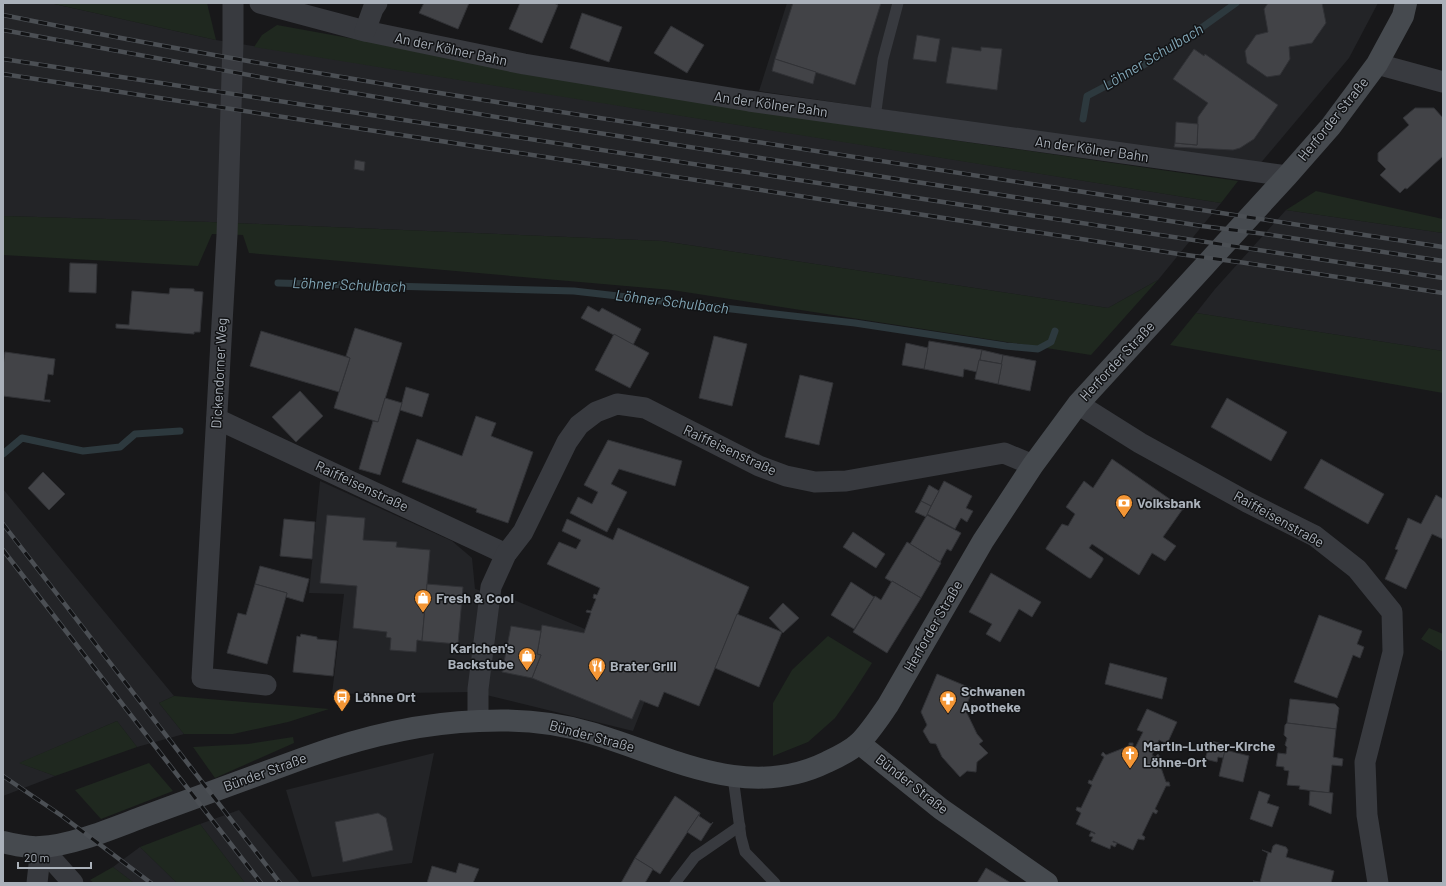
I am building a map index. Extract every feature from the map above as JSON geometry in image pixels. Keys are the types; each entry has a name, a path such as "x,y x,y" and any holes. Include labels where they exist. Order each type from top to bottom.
{"main road":[{"name":"Herforder Straße","path":"859,743 876,723 888,705 983,541 1033,465 1078,404 1331,126 1377,64 1403,16 1406,3"},
{"name":"Bünder Straße","path":"3,842 20,846 41,847 66,844 306,757 357,741 419,727 478,720 512,721 547,723 589,732 699,769 733,777 757,779 788,776 816,768 841,756 859,743 941,809 1047,883"}],"street":[{"name":"Dickendorner Weg","path":"233,3 227,234 202,678 266,685"},
{"name":"An der Kölner Bahn","path":"260,3 365,31 524,64 749,101 1287,176"},
{"path":"365,31 373,9 377,3"},
{"path":"1377,64 1443,82"},
{"name":"Raiffeisenstraße","path":"478,720 478,690 491,587 506,554 522,532 567,442 579,425 596,412 617,404 645,408 759,466 786,476 815,482 846,481 1004,452 1033,465"},
{"name":"Raiffeisenstraße","path":"1078,404 1147,447 1247,502 1315,536 1357,569 1392,612 1393,652 1365,762 1367,815 1378,883"},
{"name":"Raiffeisenstraße","path":"217,419 506,554"},
{"path":"37,883 41,847"},
{"path":"41,847 73,883"}],"lane":[{"path":"875,118 883,59 898,3"},
{"path":"733,777 744,852 775,883"},
{"path":"675,883 695,857 740,826"}],"shaded area":[{"path":"3,3 50,3 216,40 1221,203 1158,280 1108,308 662,241 210,222 3,216"},
{"path":"50,3 207,3 216,40"},
{"path":"787,3 1378,3 1349,58 1259,165 759,91"},
{"path":"277,25 751,111 1238,181 1221,203 254,47 262,35"},
{"path":"1316,191 1443,219 1443,233 1286,210"},
{"path":"1286,210 1443,233 1443,351 1196,313 1215,289"},
{"path":"3,216 210,222 662,241 1108,308 1158,280 1091,355 672,290 249,253 243,235 212,234 198,266 3,255"},
{"path":"1196,313 1443,351 1443,393 1170,345"},
{"path":"320,481 452,541 472,558 475,589 514,600 661,660 633,731 474,692 332,694 344,594 309,593"},
{"path":"3,489 174,696 159,703 184,734 137,747 117,721 20,763 55,776 3,796"},
{"path":"1429,628 1443,634 1443,652 1421,639"},
{"path":"828,636 872,663 835,718 808,742 773,756 773,703 792,670"},
{"path":"174,696 329,709 288,722 233,734 184,734 159,703"},
{"path":"117,721 137,747 55,776 19,763"},
{"path":"293,737 294,743 215,778 193,747 248,744"},
{"path":"434,753 412,863 312,877 286,790"},
{"path":"149,763 173,791 101,819 75,790"},
{"path":"239,810 300,883 245,883 200,824"},
{"path":"200,824 245,883 177,883 140,847"},
{"path":"140,847 177,883 134,883 113,867"},
{"path":"113,867 134,883 94,883 90,880"}],"building":[{"path":"424,3 469,3 458,29 419,13"},
{"path":"520,3 554,3 558,5 542,43 509,29"},
{"path":"793,3 881,3 855,85 775,59"},
{"path":"1268,3 1322,3 1326,23 1312,43 1289,47 1290,59 1280,75 1267,77 1247,63 1245,51 1256,35 1268,32 1264,9"},
{"path":"582,13 622,27 609,62 570,48"},
{"path":"671,26 704,45 687,73 654,53"},
{"path":"917,35 940,39 936,62 913,59"},
{"path":"952,47 981,51 981,47 1002,49 997,90 946,83"},
{"path":"1194,49 1204,56 1205,54 1278,105 1254,139 1240,148 1233,150 1174,147 1175,143 1197,145 1198,117 1208,103 1173,79"},
{"path":"775,59 816,72 813,84 772,71"},
{"path":"1415,108 1434,108 1443,118 1443,156 1407,189 1405,188 1400,193 1380,175 1386,169 1378,161 1378,153 1409,125 1403,118"},
{"path":"1176,122 1198,124 1197,145 1175,143"},
{"path":"355,160 365,162 364,171 354,169"},
{"path":"70,263 97,264 96,293 69,292"},
{"path":"170,288 194,289 194,291 203,292 200,332 194,332 194,334 116,328 116,324 129,325 132,291 169,294"},
{"path":"588,306 599,312 602,308 641,329 633,345 581,318"},
{"path":"355,328 402,343 378,422 334,408 350,358 346,356"},
{"path":"261,331 350,358 339,392 250,366"},
{"path":"614,334 649,353 630,388 595,370"},
{"path":"714,336 747,344 732,406 699,398"},
{"path":"929,341 982,350 977,372 964,369 963,377 924,369"},
{"path":"906,343 928,348 924,369 902,365"},
{"path":"982,350 1003,355 1002,364 980,360"},
{"path":"5,352 55,359 53,375 48,374 44,400 50,400 50,402 3,396 3,366"},
{"path":"1003,355 1036,361 1030,391 998,384"},
{"path":"979,360 1002,364 998,384 975,379"},
{"path":"800,375 833,383 819,445 785,437"},
{"path":"406,387 429,394 422,417 400,410"},
{"path":"300,391 323,416 296,442 272,417"},
{"path":"385,398 402,403 380,475 359,469 373,421 378,422"},
{"path":"1227,398 1287,432 1271,461 1211,427"},
{"path":"476,416 496,423 491,436 533,452 508,523 476,512 477,509 402,482 417,439 462,456"},
{"path":"608,440 682,461 675,486 619,469 611,484 627,492 607,532 570,513 578,497 592,504 598,492 584,485"},
{"name":"Volksbank","path":"1112,459 1184,509 1163,537 1176,546 1165,561 1152,553 1139,575 1092,544 1089,548 1103,558 1103,560 1091,578 1089,578 1046,548 1062,524 1068,526 1075,514 1066,507 1084,481 1093,488"},
{"path":"1321,459 1384,494 1368,524 1304,488"},
{"path":"43,472 65,494 49,510 28,488"},
{"path":"944,481 972,496 966,508 973,511 967,522 961,518 955,529 927,514"},
{"path":"929,485 939,491 931,506 921,501"},
{"path":"1436,495 1443,499 1443,539 1432,534 1406,589 1385,579 1398,550 1395,549 1408,518 1421,524"},
{"path":"921,501 931,506 926,517 915,512"},
{"path":"327,515 365,518 363,540 397,542 396,547 430,550 422,641 417,640 416,652 390,650 391,638 386,637 387,632 353,628 357,586 320,583"},
{"path":"927,515 961,533 951,551 947,549 940,562 910,544"},
{"path":"284,519 315,522 312,559 280,556"},
{"path":"567,519 613,540 618,528 749,587 699,706 664,692 658,707 640,700 632,719 532,678 541,655 537,654 542,625 584,633 591,613 586,612 587,610 591,611 596,599 593,598 594,594 597,595 600,588 547,564 559,542 576,549 581,540 562,531"},
{"path":"853,532 885,554 876,568 843,547"},
{"path":"907,542 941,563 921,598 885,578"},
{"path":"260,566 309,579 303,602 286,597 287,593 255,584"},
{"path":"991,573 1041,602 1032,617 1019,609 1000,642 986,634 992,624 969,612"},
{"path":"892,581 921,598 887,653 853,632 875,596 881,600"},
{"path":"851,582 874,597 854,629 831,615"},
{"path":"255,584 287,593 267,664 227,653 238,613 246,615"},
{"path":"427,584 463,587 458,644 422,641"},
{"path":"783,603 799,618 783,633 769,618"},
{"path":"737,614 782,632 759,687 715,668"},
{"path":"1319,615 1362,631 1357,644 1364,647 1360,658 1353,655 1337,698 1294,682"},
{"path":"511,626 541,631 537,654 541,655 532,678 502,672"},
{"path":"301,634 317,637 317,639 337,641 333,676 293,672 297,636 300,637"},
{"path":"1110,663 1167,678 1162,699 1105,684"},
{"path":"937,674 973,689 965,709 977,734 983,741 979,744 988,753 977,762 976,772 967,771 960,777 942,757 936,744 930,743 923,731 927,725 921,712"},
{"path":"1290,699 1335,704 1339,708 1336,729 1287,723"},
{"name":"Martin-Luther-Kirche Löhne-Ort","path":"1147,709 1177,722 1167,744 1159,740 1152,755 1155,757 1158,754 1160,757 1158,759 1166,782 1169,782 1170,786 1166,786 1155,809 1158,811 1156,814 1153,812 1142,835 1145,837 1144,840 1138,839 1133,850 1113,841 1117,843 1115,847 1111,845 1110,849 1091,841 1093,837 1089,836 1091,832 1095,833 1076,824 1081,813 1076,810 1077,807 1081,808 1092,785 1088,783 1089,780 1092,781 1104,757 1101,755 1103,752 1106,755 1129,746 1129,743 1133,743 1133,747 1135,748 1143,732 1137,730"},
{"path":"1287,723 1336,729 1333,757 1343,759 1342,766 1332,765 1329,793 1299,789 1300,786 1287,785 1289,771 1284,770 1284,767 1276,766 1278,753 1286,754 1287,747 1285,745 1287,738 1284,735 1285,725"},
{"path":"1211,741 1228,745 1223,758 1218,757 1217,762 1205,759"},
{"path":"1225,750 1249,756 1243,782 1219,776"},
{"path":"1259,791 1270,795 1267,803 1279,807 1272,827 1250,819"},
{"path":"1310,791 1333,793 1331,814 1309,805"},
{"path":"675,796 700,813 660,874 635,858"},
{"path":"378,813 386,818 393,850 343,862 335,822"},
{"path":"700,813 699,816 711,824 713,822 701,841 687,832"},
{"path":"1276,844 1286,847 1288,850 1286,857 1334,871 1331,883 1260,883 1253,881 1260,882 1268,853 1262,850 1271,853 1273,846"},
{"path":"635,858 653,869 645,883 621,883"},
{"path":"459,863 479,869 473,883 427,883 432,866 456,873"},
{"path":"986,868 1011,883 977,883"}],"waterway":[{"name":"Löhner Schulbach","path":"1083,119 1087,96 1125,76 1179,44 1236,3"},
{"name":"Löhner Schulbach","path":"278,283 574,291 855,323 1006,346 1038,349 1051,342 1055,331"},
{"name":"Löhner Schulbach","path":"3,454 22,438 83,451 120,447 135,434 180,431"}],"railway":[{"path":"3,15 92,33 270,65 449,95 1443,247"},
{"path":"3,30 287,82 521,121 1202,226 1443,261"},
{"path":"3,59 1443,278"},
{"path":"3,74 1443,293"},
{"path":"3,524 280,883"},
{"path":"3,550 261,883"},
{"path":"3,776 62,816 151,883"}],"place":[{"name":"Volksbank","path":"1124,518"},
{"name":"Fresh & Cool","path":"423,613"},
{"name":"Karlchen's Backstube","path":"527,671"},
{"name":"Brater Grill","path":"597,681"},
{"name":"Löhne Ort","path":"342,712"},
{"name":"Schwanen Apotheke","path":"948,714"},
{"name":"Martin-Luther-Kirche Löhne-Ort","path":"1130,769"}]}
